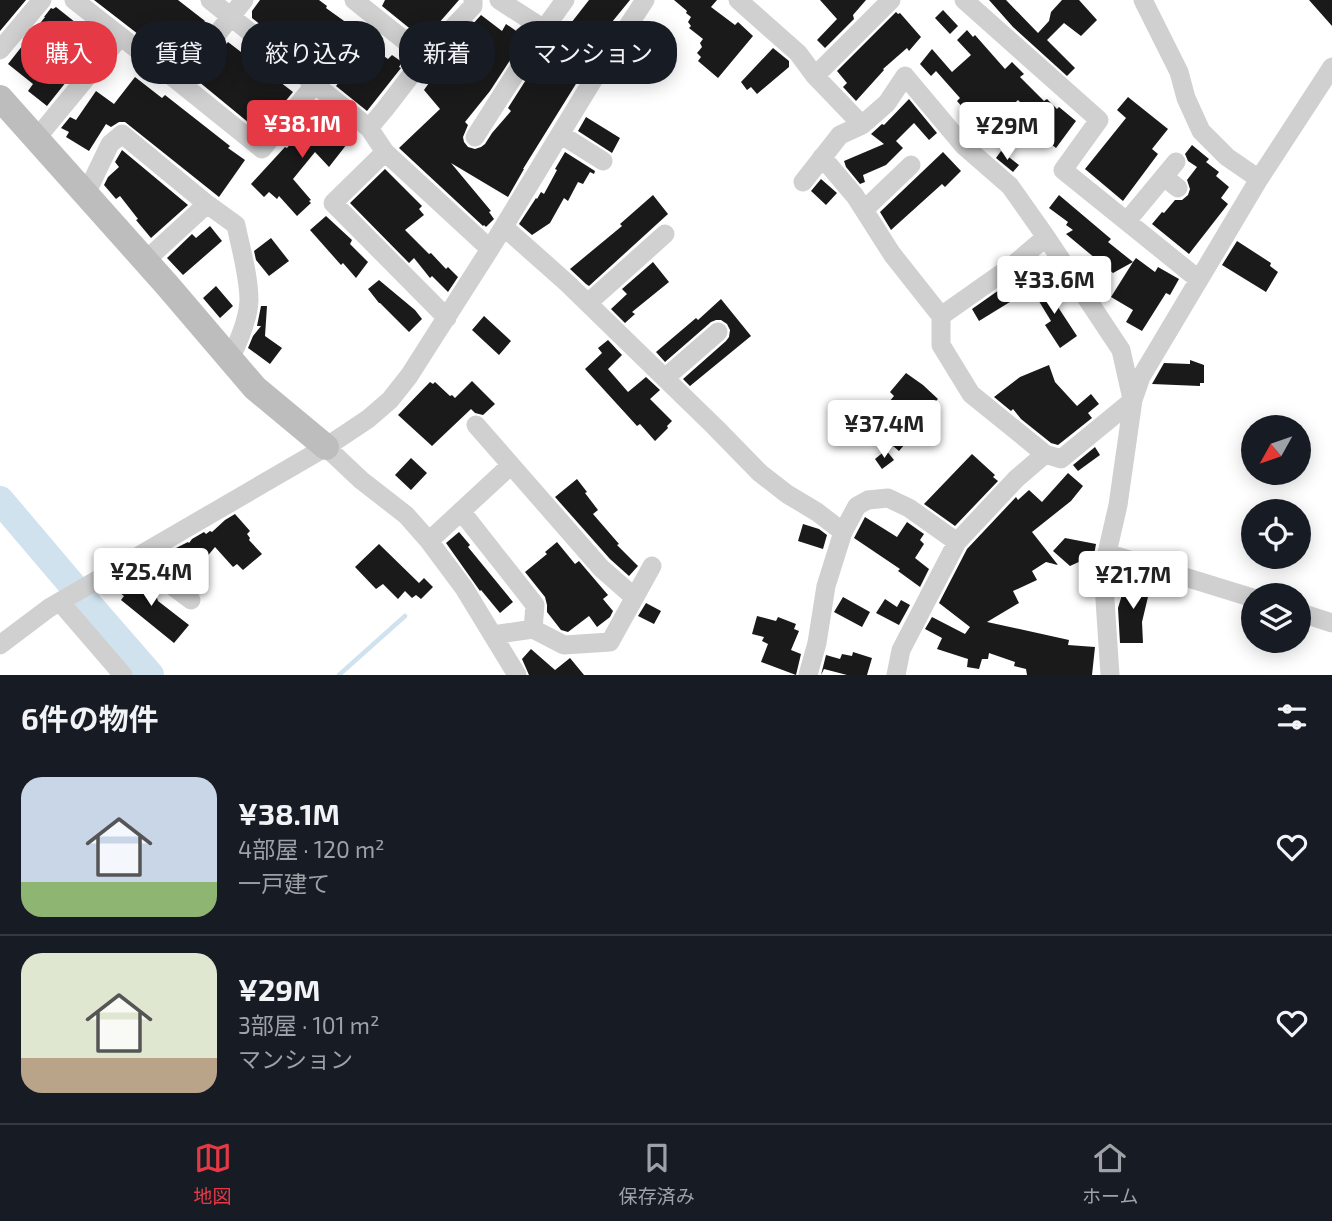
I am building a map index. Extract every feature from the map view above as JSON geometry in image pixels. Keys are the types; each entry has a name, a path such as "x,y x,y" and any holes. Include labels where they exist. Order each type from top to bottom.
{"street":[{"path":"0,50 42,0"},
{"path":"74,0 131,46"},
{"path":"210,0 241,26"},
{"path":"227,21 244,0"},
{"path":"354,0 399,36"},
{"path":"458,21 472,6 473,0"},
{"path":"499,0 532,21"},
{"path":"550,21 565,0"},
{"path":"631,21 645,0"},
{"path":"738,0 798,52 816,76 862,125"},
{"path":"816,76 891,0"},
{"path":"964,0 1099,120 1063,170 1198,279"},
{"path":"1143,0 1179,72 1186,98 1201,131 1227,157 1259,179"},
{"path":"36,139 120,37"},
{"path":"1110,675 1104,584 1107,553 1118,505 1133,400 1140,377 1259,179 1332,67"},
{"path":"803,182 840,135 862,125 887,103 905,76 963,145 1010,186 1046,237 1121,350 1133,400"},
{"path":"477,124 509,79"},
{"path":"181,84 262,149 315,84 369,128 385,152 490,249"},
{"path":"369,128 405,84"},
{"path":"0,645 48,608 326,447 368,419 390,400 447,318 591,84"},
{"path":"0,98 255,388 361,480 406,515 464,588 517,675"},
{"path":"86,194 110,144 122,134 236,225 247,276 249,304 238,344 230,359"},
{"path":"560,134 603,161"},
{"path":"385,152 333,203 447,318"},
{"path":"822,158 865,209 892,254 941,316 941,345 971,394 1045,454 1061,459 1133,400"},
{"path":"865,209 911,165"},
{"path":"1127,221 1173,176"},
{"path":"145,261 207,204"},
{"path":"504,227 588,303 760,473 843,532"},
{"path":"941,316 1012,266 1046,237"},
{"path":"588,303 660,245"},
{"path":"1012,266 1028,290"},
{"path":"665,378 718,332"},
{"path":"476,425 601,568 634,597"},
{"path":"896,675 901,650 957,542 1016,479 1045,454"},
{"path":"429,541 511,465"},
{"path":"808,675 817,643 826,586 843,532 857,506 868,500 888,498 957,542"},
{"path":"461,511 535,605 533,629"},
{"path":"1107,553 1241,594"},
{"path":"135,558 191,600"},
{"path":"493,635 533,629 564,645 610,642 652,566"},
{"path":"62,601 123,675"},
{"path":"1311,616 1332,623"}],"building":[{"path":"0,0 26,0 0,31"},
{"path":"94,0 178,0 205,21 131,21 131,29"},
{"path":"260,0 319,0 344,21 256,21 252,18 252,11"},
{"path":"385,0 459,0 441,21 401,21 382,6"},
{"path":"589,0 630,0 613,21 573,21"},
{"path":"674,0 717,0 711,7 735,25 738,22 753,36 718,78 698,61 701,57 697,53 702,47 700,43 703,39 689,28 691,17"},
{"path":"820,0 866,0 853,15 854,19 825,48 817,40 837,19"},
{"path":"989,0 1006,0 1038,33 1062,0 1079,0 1097,20 1081,36 1064,23 1047,40 1075,68 1067,76 1013,27"},
{"path":"1309,0 1332,0 1332,26"},
{"path":"56,7 74,21 42,21 51,8"},
{"path":"943,10 958,26 950,34 935,18"},
{"path":"896,12 900,13 921,37 909,51 907,48 883,69 856,101 843,87 847,83 837,71"},
{"path":"481,15 489,21 476,21"},
{"path":"506,24 509,26 509,62 495,83 495,26 502,31"},
{"path":"967,30 973,37 975,35 1005,69 1012,62 1024,74 1020,77 1044,101 1047,99 1076,121 1056,148 1037,133 1043,126 1018,100 992,124 973,103 965,110 957,101 960,98 936,71 931,76 920,64 932,49 952,72 971,55 957,40"},
{"path":"227,43 241,52 241,84 283,84 293,92 260,132 202,84 227,84"},
{"path":"21,47 21,74 8,64"},
{"path":"773,48 789,61 789,67 757,94 751,87 747,90 741,82"},
{"path":"392,55 399,60 399,71 367,111 336,86 385,84 385,57 388,59"},
{"path":"131,82 144,84 162,98 165,95 245,160 219,197 125,122 111,127 106,124 89,151 66,137 69,132 61,128 70,117 76,120 96,91 114,104"},
{"path":"33,84 64,84 47,106 28,91"},
{"path":"428,84 495,84 465,122 468,125 463,137 464,142 475,149 485,144 511,111 508,108 523,84 576,84 508,197 451,163 491,211 489,212 494,219 486,227 399,148 440,109 424,90"},
{"path":"1128,97 1168,129 1152,149 1158,154 1123,201 1085,169 1126,118 1117,110"},
{"path":"909,99 937,133 929,140 914,123 896,141 903,148 886,165 863,175 865,182 860,184 844,161 884,144 871,134 884,125"},
{"path":"324,111 354,135 329,167 315,152 293,179 311,200 297,216 279,196 277,199 269,192 264,197 251,184 285,147 287,148 314,115 318,118"},
{"path":"586,117 620,138 612,153 578,131"},
{"path":"1192,145 1209,159 1206,162 1219,172 1216,176 1229,187 1221,198 1228,204 1189,254 1152,224 1175,200 1182,200 1188,195 1190,189 1187,180 1197,167 1188,161 1185,154"},
{"path":"122,150 188,205 151,238 120,196 116,199 104,185 119,167 115,162"},
{"path":"1001,151 1019,165 1013,172 996,158"},
{"path":"565,152 595,171 594,174 590,172 583,184 578,182 568,201 564,198 550,223 532,235 519,224 541,192 544,194"},
{"path":"943,152 961,171 945,187 942,184 891,230 880,212"},
{"path":"385,169 422,206 419,209 424,215 405,230 458,277 448,292 432,276 430,278 414,258 409,263 350,203"},
{"path":"821,179 837,193 826,205 811,191"},
{"path":"653,195 668,214 589,286 586,284 570,269 622,226 620,224"},
{"path":"1059,195 1111,239 1108,242 1133,262 1113,273 1066,234 1073,230 1066,225 1068,222 1049,208"},
{"path":"326,216 352,240 350,244 368,262 356,278 310,230"},
{"path":"210,226 222,241 183,275 167,258 192,234 196,238"},
{"path":"271,238 289,261 269,276 256,260 254,251"},
{"path":"1237,241 1271,263 1270,266 1278,272 1266,292 1222,265"},
{"path":"1136,258 1155,272 1158,267 1179,279 1170,295 1166,293 1142,331 1126,322 1133,310 1111,297"},
{"path":"653,262 669,282 632,312 635,314 625,323 611,309 627,294 622,289"},
{"path":"1031,266 1077,336 1060,348 1045,325 1051,321 1037,298 1040,289 1028,268"},
{"path":"379,280 422,319 409,332 368,289"},
{"path":"1009,283 1018,297 979,321 972,309"},
{"path":"216,286 233,306 220,318 203,298"},
{"path":"721,299 751,336 690,386 683,379 726,341 730,330 727,324 721,320 711,322 665,362 656,352"},
{"path":"261,306 267,306 265,336 282,348 270,364 248,348 261,326 257,326"},
{"path":"484,316 511,341 499,355 472,330"},
{"path":"608,340 622,355 608,369 628,392 646,377 660,390 650,399 672,421 655,441 640,424 637,426 585,369 602,353 598,348"},
{"path":"1190,360 1204,365 1204,383 1200,383 1200,386 1152,384 1164,363 1190,364"},
{"path":"1049,365 1055,382 1077,406 1091,394 1099,404 1088,413 1092,418 1058,445 1051,443 1021,419 1013,409 1011,411 994,397 1020,377"},
{"path":"906,373 938,399 923,415 927,418 899,451 881,436 885,432 878,426 877,416 894,396 890,392"},
{"path":"472,381 495,404 483,415 471,409 432,446 398,415 430,382 435,382 455,398"},
{"path":"1095,447 1100,455 1078,471 1073,465"},
{"path":"886,450 894,460 882,469 875,459"},
{"path":"972,454 998,481 955,526 924,504"},
{"path":"411,458 427,473 411,490 395,475"},
{"path":"1068,473 1083,486 1071,501 1032,532 1058,565 1046,562 1032,571 1037,580 1013,591 1019,603 987,622 1069,640 1068,645 1095,647 1092,675 1027,675 1026,669 1014,666 1015,662 989,653 988,659 982,659 979,669 967,667 968,659 937,649 942,638 925,629 932,617 965,634 970,627 939,603 967,549 1016,497 1018,500 1029,490 1042,502"},
{"path":"577,479 598,510 593,514 619,544 617,545 638,566 629,576 610,559 555,497"},
{"path":"235,514 250,531 247,534 249,540 262,554 243,570 237,564 233,567 215,547 196,570 202,574 194,585 165,563 176,548 189,543 204,532 212,532"},
{"path":"865,517 897,537 907,522 924,534 920,540 924,544 915,558 929,569 920,587 898,571 900,569 854,538"},
{"path":"803,524 819,529 827,535 823,549 798,541"},
{"path":"459,532 513,602 500,613 480,591 446,543"},
{"path":"1065,538 1096,544 1094,555 1070,566 1053,551"},
{"path":"557,542 575,564 579,561 608,595 603,599 613,611 610,617 597,627 589,616 568,632 561,630 547,612 545,597 525,572"},
{"path":"379,544 419,583 424,578 433,587 421,599 416,595 412,598 405,591 398,599 383,584 376,589 355,567"},
{"path":"132,575 147,585 158,601 189,625 174,643 121,600 124,596 112,587 125,578 128,580"},
{"path":"1138,575 1152,580 1142,622 1143,643 1120,643 1118,608 1124,588 1133,590"},
{"path":"843,597 870,612 862,627 834,612"},
{"path":"885,599 897,607 901,600 910,605 899,625 876,613"},
{"path":"646,603 661,611 654,624 638,616"},
{"path":"757,616 776,621 778,617 796,624 794,629 799,631 791,650 801,654 796,675 761,662 768,644 762,641 764,637 752,634"},
{"path":"531,649 555,670 570,658 584,675 529,675 522,659"},
{"path":"853,652 872,658 867,675 847,675 824,669 821,675 826,655 840,659 842,654 852,656"}],"waterway":[{"path":"0,500 150,675"},
{"path":"339,675 405,616"}]}
